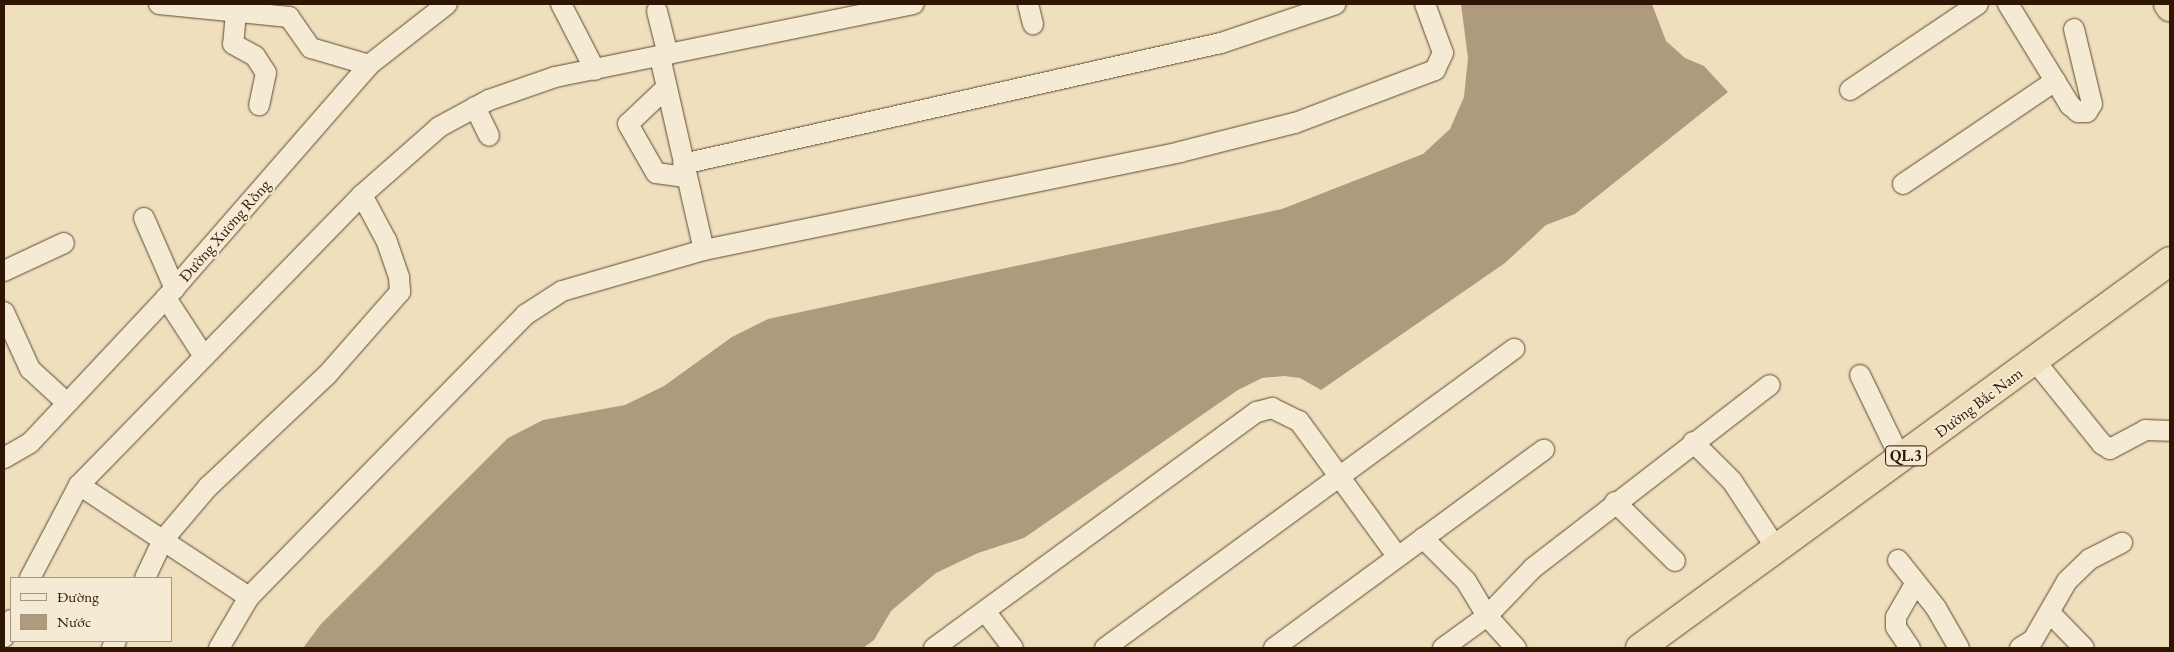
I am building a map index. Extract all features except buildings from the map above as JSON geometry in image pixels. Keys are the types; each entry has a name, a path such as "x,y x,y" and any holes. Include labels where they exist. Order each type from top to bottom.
{"highway":[{"name":"Đường Bắc Nam","path":"1640,648 1778,551 2170,261"}],"street":[{"path":"170,4 236,12 287,11 311,48 369,65"},
{"name":"Đường Xương Rồng","path":"4,458 30,443 170,294 369,65 447,4"},
{"path":"561,4 595,70"},
{"path":"31,577 79,485 203,355 362,195 439,127 475,107 555,77 914,4"},
{"path":"1028,4 1033,24"},
{"path":"666,88 629,126 656,173 684,171 1221,44 1336,4"},
{"path":"219,648 249,598 525,315 562,291 704,250 1180,152 1296,123 1435,70 1442,53 1425,4"},
{"path":"1850,90 1978,4"},
{"path":"2008,4 2070,105 2078,112 2087,112 2092,99 2074,29"},
{"path":"236,12 233,44 255,56 266,73 259,105"},
{"path":"657,12 664,56 666,88 704,250"},
{"path":"1904,184 2055,81"},
{"path":"475,107 489,136"},
{"path":"145,577 163,540 208,487 327,375 400,292 399,277 386,240 362,195"},
{"path":"144,218 170,294 203,355"},
{"path":"4,271 64,243"},
{"path":"4,312 30,369 67,403"},
{"path":"1105,648 1514,348"},
{"path":"2035,361 2102,444 2110,449 2145,430 2170,431"},
{"path":"1860,375 1901,460"},
{"path":"1443,648 1487,616 1532,568 1693,442 1770,385"},
{"path":"934,648 1257,412 1272,408 1299,421 1398,556"},
{"path":"1693,442 1732,481 1778,551"},
{"path":"1274,648 1544,450"},
{"path":"79,485 249,598"},
{"path":"1615,502 1675,561"},
{"path":"1422,538 1466,582 1487,616 1516,648"},
{"path":"2020,648 2033,640 2051,614 2067,581 2090,559 2122,543"},
{"path":"1898,560 1916,583 1959,648"},
{"path":"1910,648 1896,627 1896,617 1916,583"},
{"path":"985,611 1012,648"},
{"path":"2051,614 2084,648"},
{"path":"4,637 10,622"}],"water":[{"path":"1461,4 1652,4 1666,41 1685,58 1704,66 1728,92 1575,214 1546,225 1505,263 1321,390 1300,378 1284,376 1262,378 1238,390 1024,538 978,553 936,573 891,611 874,640 863,648 303,648 321,624 508,438 543,420 625,405 664,386 732,337 768,319 1282,209 1423,154 1450,129 1464,97 1468,58"}]}
